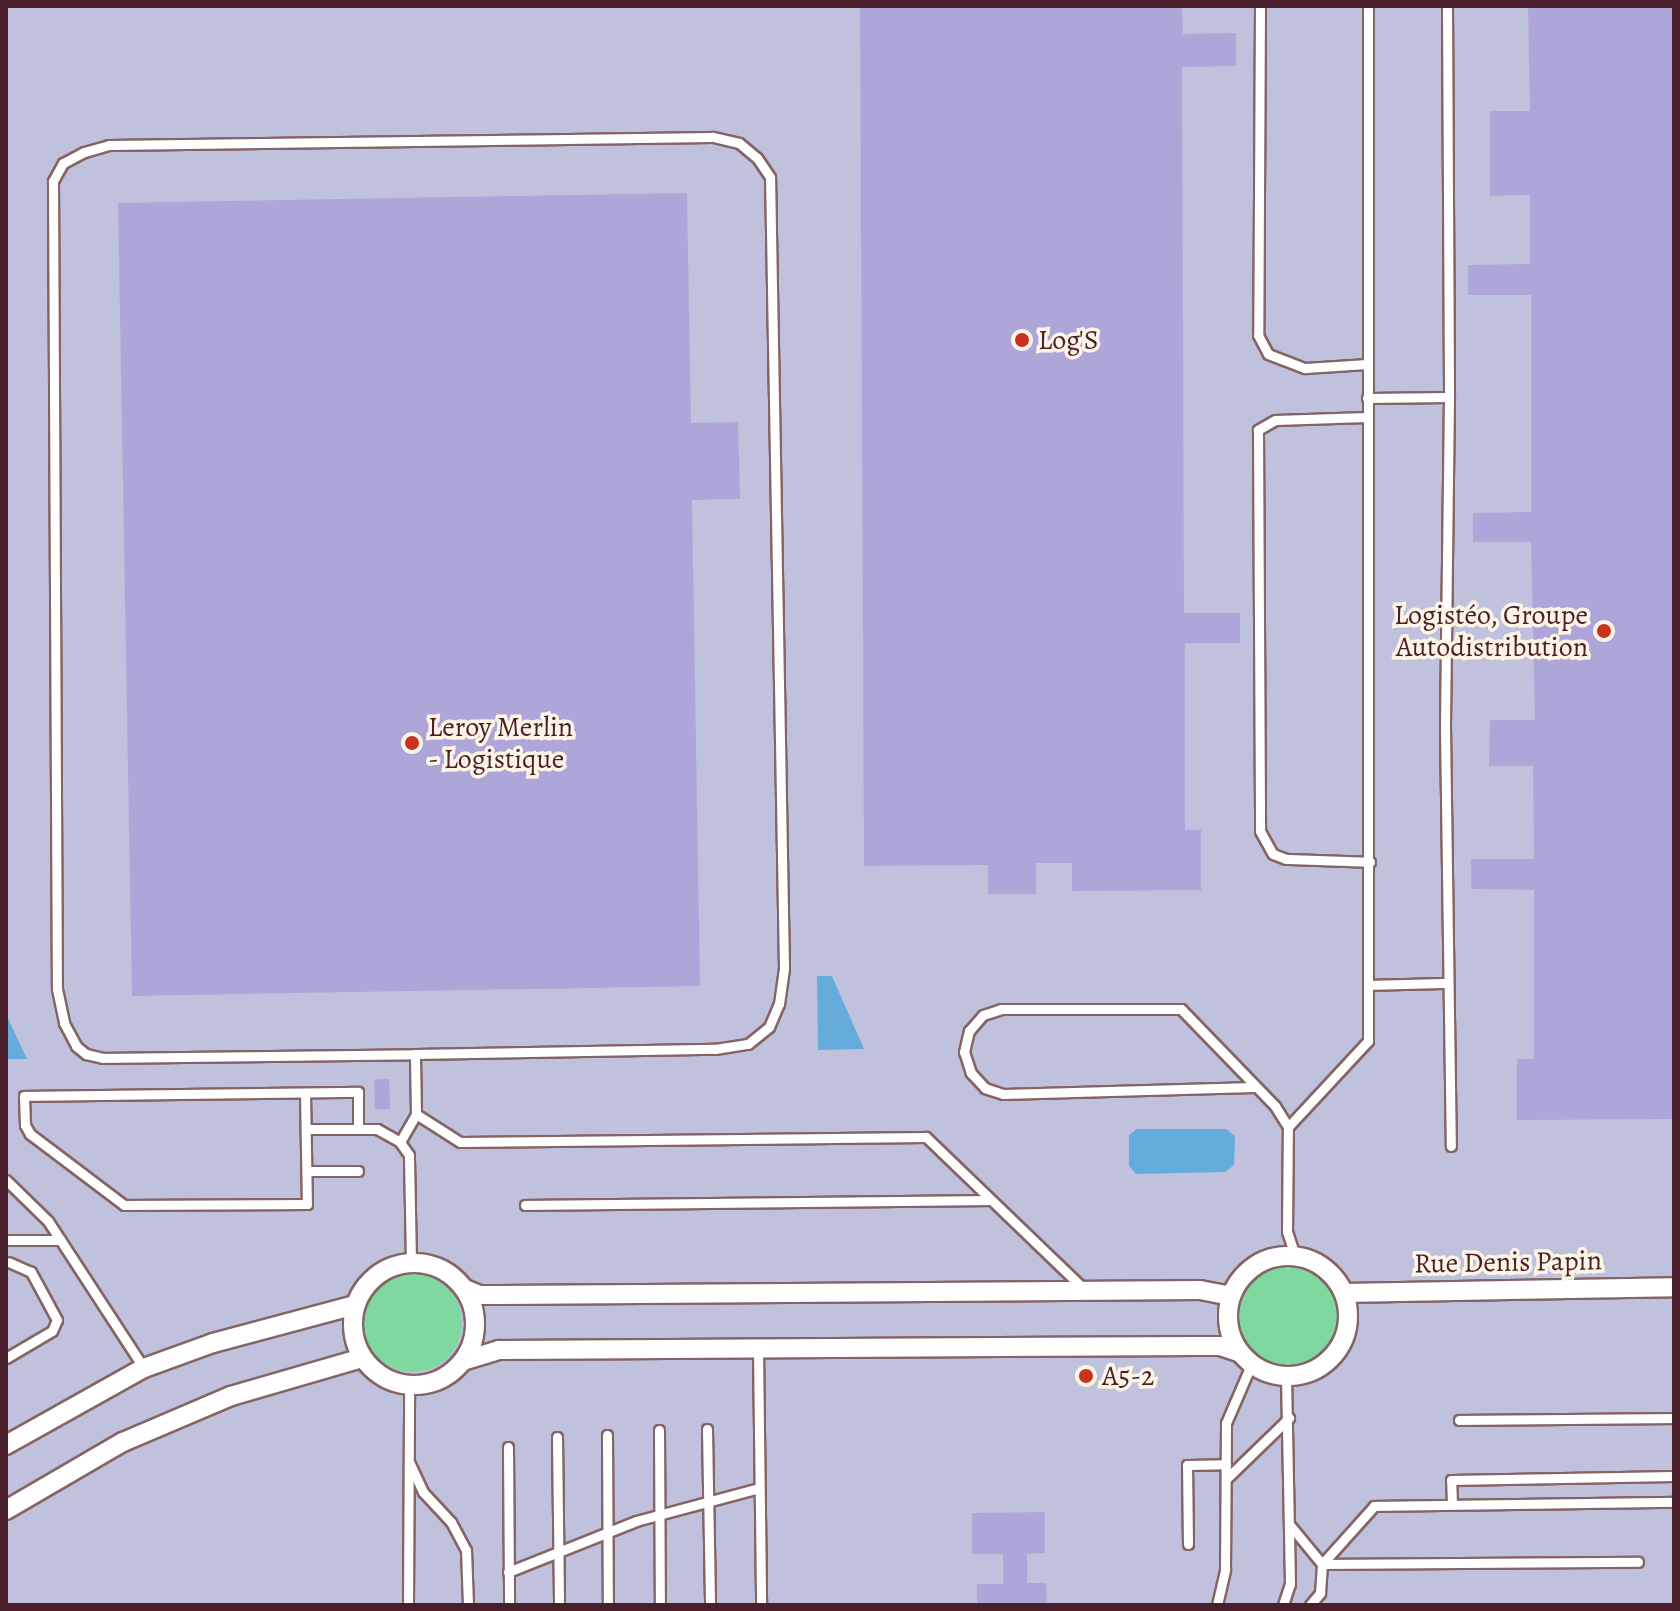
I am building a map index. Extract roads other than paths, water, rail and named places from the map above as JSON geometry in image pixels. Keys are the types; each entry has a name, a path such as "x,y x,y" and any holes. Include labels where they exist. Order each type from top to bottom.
{"street":[{"path":"463,1361 499,1350 1209,1346 1286,1377 1306,1374 1324,1365 1338,1351 1346,1333 1348,1312 1344,1293 1332,1275 1315,1262 1295,1256 1274,1257 1255,1265 1240,1278 1230,1296 1227,1315 1229,1335 1245,1359"},
{"path":"465,1289 473,1306 476,1325 472,1344 463,1361 448,1375 429,1384 409,1385 391,1381 362,1358 353,1332 355,1305 363,1288 376,1275 393,1266 411,1262 442,1268 465,1289 479,1295 1200,1290 1230,1296"},
{"name":"Rue Denis Papin","path":"1344,1293 1674,1287"},
{"path":"6,1445 144,1368 213,1343 355,1305"},
{"path":"6,1510 136,1436 231,1396 362,1358"}],"lane":[{"path":"1260,6 1258,335 1268,354 1305,368 1367,364"},
{"path":"1288,1127 1368,1041 1368,6"},
{"path":"1447,6 1449,397 1445,727 1451,1146"},
{"path":"712,137 739,143 757,158 770,177 784,968 779,1004 769,1027 748,1044 715,1049 415,1054 103,1058 86,1054 76,1046 64,1023 57,989 53,181 63,163 109,145 712,137"},
{"path":"1367,398 1449,397"},
{"path":"1367,417 1275,420 1258,430 1260,831 1273,854 1286,859 1370,862"},
{"path":"1370,985 1448,983"},
{"path":"1254,1087 1003,1094 985,1088 964,1052 969,1031 983,1015 1001,1009 1181,1009 1275,1106 1288,1127 1287,1232 1295,1256"},
{"path":"400,1142 416,1114 415,1054"},
{"path":"305,1093 307,1204 124,1205 30,1134 25,1125 24,1096 358,1092 358,1129"},
{"path":"416,1114 460,1142 926,1137 1087,1292"},
{"path":"306,1129 377,1129 400,1142 409,1155 411,1262"},
{"path":"307,1171 358,1171"},
{"path":"6,1180 48,1221 144,1368"},
{"path":"525,1205 989,1200"},
{"path":"6,1240 60,1240"},
{"path":"6,1358 52,1331 57,1320 31,1272 9,1262"},
{"path":"758,1348 761,1605"},
{"path":"1217,1605 1225,1569 1226,1423 1245,1359"},
{"path":"1283,1605 1290,1584 1286,1377"},
{"path":"408,1605 409,1385"},
{"path":"1226,1479 1289,1418"},
{"path":"1459,1420 1674,1418"},
{"path":"707,1429 710,1605"},
{"path":"659,1430 660,1605"},
{"path":"607,1435 608,1605"},
{"path":"557,1437 559,1605"},
{"path":"508,1447 509,1605"},
{"path":"408,1461 423,1492 451,1522 466,1550 468,1605"},
{"path":"1188,1544 1187,1465 1226,1464"},
{"path":"1452,1504 1451,1480 1674,1476"},
{"path":"508,1572 607,1532 759,1488"},
{"path":"1310,1605 1320,1593 1322,1564 1374,1506 1674,1502"},
{"path":"1289,1524 1322,1564"},
{"path":"1322,1564 1638,1562"}],"water":[{"path":"817,976 832,976 864,1049 818,1050"},
{"path":"6,1014 27,1059 6,1059"},
{"path":"1137,1129 1226,1129 1235,1136 1234,1165 1225,1172 1136,1174 1129,1166 1129,1135"}],"place":[{"name":"Log'S","path":"1022,340"},
{"name":"Logistéo, Groupe Autodistribution","path":"1604,631"},
{"name":"Leroy Merlin - Logistique","path":"412,743"},
{"name":"A5-2","path":"1086,1376"}]}
